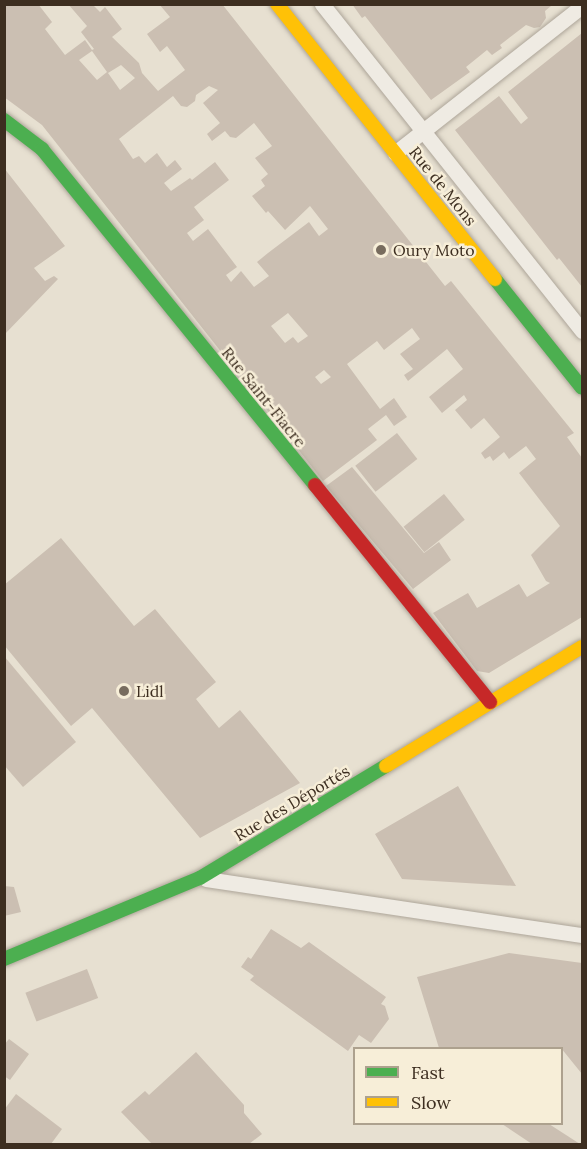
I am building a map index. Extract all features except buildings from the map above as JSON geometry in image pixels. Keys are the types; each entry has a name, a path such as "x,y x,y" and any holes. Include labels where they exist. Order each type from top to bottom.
{"street":[{"name":"Rue de Mons","path":"277,4 582,388"},
{"name":"Rue Saint-Fiacre","path":"4,120 42,149 490,702"},
{"name":"Rue des Déportés","path":"4,959 200,878 582,647"}],"lane":[{"path":"322,4 582,331"},
{"path":"395,153 582,6"},
{"path":"200,878 582,935"}],"traffic: fast":[{"path":"4,120 42,149 315,485"},
{"path":"495,279 582,388"},
{"path":"4,959 200,878 386,766"}],"traffic: slow":[{"path":"277,4 495,279"},
{"path":"386,766 582,647"}],"traffic: jam":[{"path":"315,485 490,702"}],"place":[{"name":"Oury Moto","path":"381,250"},
{"name":"Lidl","path":"124,691"}]}
